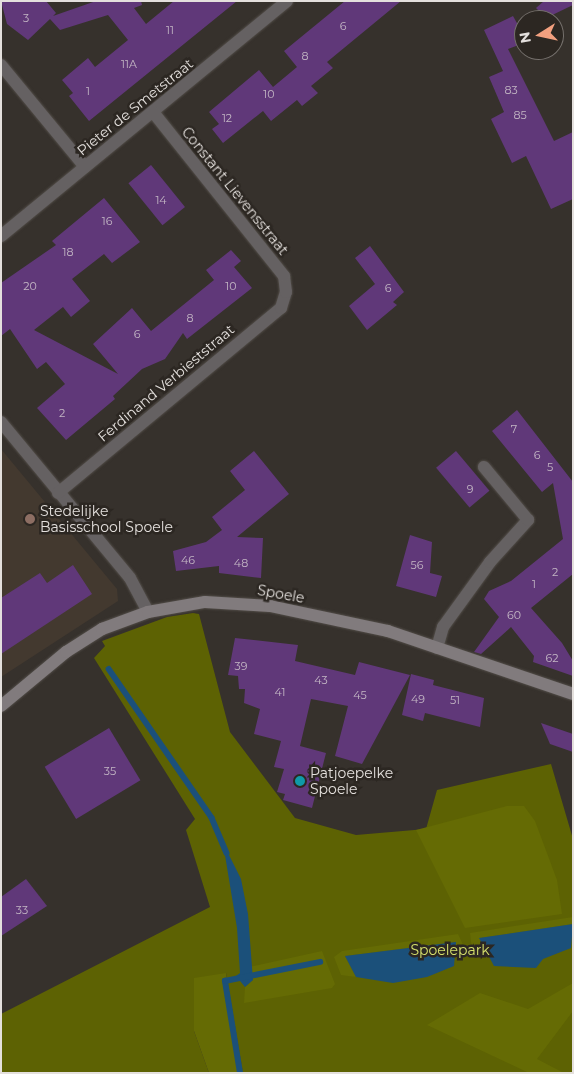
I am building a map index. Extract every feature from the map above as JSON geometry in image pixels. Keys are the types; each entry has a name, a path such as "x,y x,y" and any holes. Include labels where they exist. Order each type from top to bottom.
{"street":[{"name":"Pieter de Smetstraat","path":"1,236 287,1"},
{"path":"1,64 85,167"},
{"name":"Constant Lievensstraat","path":"153,112 284,276 286,292"},
{"name":"Ferdinand Verbieststraat","path":"58,493 281,308 286,292"},
{"path":"1,422 130,578 148,612"},
{"path":"437,648 442,627 490,562 528,520 484,467"},
{"name":"Spoele","path":"1,706 91,635 148,612 205,602 251,604 388,631 573,694"}],"shaded area":[{"name":"Stedelijke Basisschool Spoele","path":"1,449 117,589 118,601 1,677"},
{"path":"507,806 524,806 535,821 557,880 562,914 465,928 416,830"},
{"path":"573,917 573,924 480,938 484,952 472,951 470,933"},
{"path":"458,934 466,951 456,958 456,942 345,956 356,977 341,975 334,957 342,951"},
{"path":"322,951 335,984 332,988 244,1003 245,987 253,980 249,967"},
{"path":"226,973 243,1073 209,1073 194,1031 194,978"},
{"path":"573,983 573,1011 537,1059 564,1073 529,1073 427,1025 480,993 528,1009"}],"green space":[{"name":"Spoelepark","path":"193,613 199,614 230,732 295,818 356,835 426,829 437,790 551,764 573,839 573,1073 243,1073 226,973 194,1031 209,1073 1,1073 1,1014 210,907 186,830 195,819 94,658 105,646 102,641 167,617"}],"water":[{"path":"223,843 241,879 248,914 253,980 245,987 236,976 240,973 237,928"},
{"path":"573,924 571,948 543,959 536,968 494,966 479,938"},
{"path":"456,942 454,966 427,977 393,983 356,977 345,956"}],"building":[{"path":"1,1 46,1 56,13 53,16 96,1 141,1 142,5 134,8 146,24 174,1 237,1 89,121 69,96 73,93 62,80 88,58 95,67 128,40 108,15 60,30 50,19 28,40 7,24"},
{"path":"345,1 401,1 327,62 333,68 311,86 318,93 302,106 297,100 271,121 263,111 223,143 212,129 219,124 209,112 259,70 273,87 297,67 284,51"},
{"path":"544,1 573,1 573,5 563,10 538,10 536,8"},
{"path":"513,16 514,47 508,49 554,141 573,132 573,199 551,209 526,156 512,163 491,119 504,112 489,77 503,71 484,30"},
{"path":"151,165 185,207 162,225 128,183"},
{"path":"104,198 140,242 112,263 104,254 72,279 90,301 71,317 63,307 34,330 118,374 93,344 132,308 151,331 214,280 206,270 231,250 241,261 234,267 252,288 187,339 183,333 165,359 142,369 113,396 115,399 66,440 37,408 65,384 46,362 37,369 10,329 1,336 1,283 56,245 52,241"},
{"path":"370,246 404,292 393,302 397,305 367,330 349,306 375,284 355,258"},
{"path":"517,410 573,482 573,574 531,608 562,643 573,661 573,676 533,662 534,656 511,627 481,654 474,652 499,617 484,599 489,591 511,581 563,539 553,483 542,492 492,431"},
{"path":"254,451 289,494 237,537 263,538 261,578 219,573 219,566 176,571 173,551 206,542 222,530 212,517 245,490 230,471"},
{"path":"456,451 489,491 470,508 436,468"},
{"path":"410,535 432,542 430,573 442,576 436,597 396,586"},
{"name":"Stedelijke Basisschool Spoele","path":"73,565 92,594 1,654 1,598 40,573 47,583"},
{"path":"235,638 298,645 295,661 355,675 359,662 410,675 362,764 335,756 348,706 311,699 300,746 326,753 312,808 283,800 285,794 277,792 284,769 274,767 281,741 254,734 260,709 244,703 245,689 239,689 238,676 228,675"},
{"path":"411,674 434,680 433,685 484,698 480,727 425,713 423,721 402,715"},
{"path":"541,723 573,734 573,752 550,744"},
{"path":"109,728 140,780 76,819 45,767"},
{"path":"26,879 47,906 1,936 1,897"}],"waterway":[{"path":"109,669 212,818 227,853"},
{"path":"240,1073 225,981 320,962"}],"place":[{"name":"Stedelijke Basisschool Spoele","path":"30,519"},
{"name":"Patjoepelke Spoele","path":"300,781"}]}
